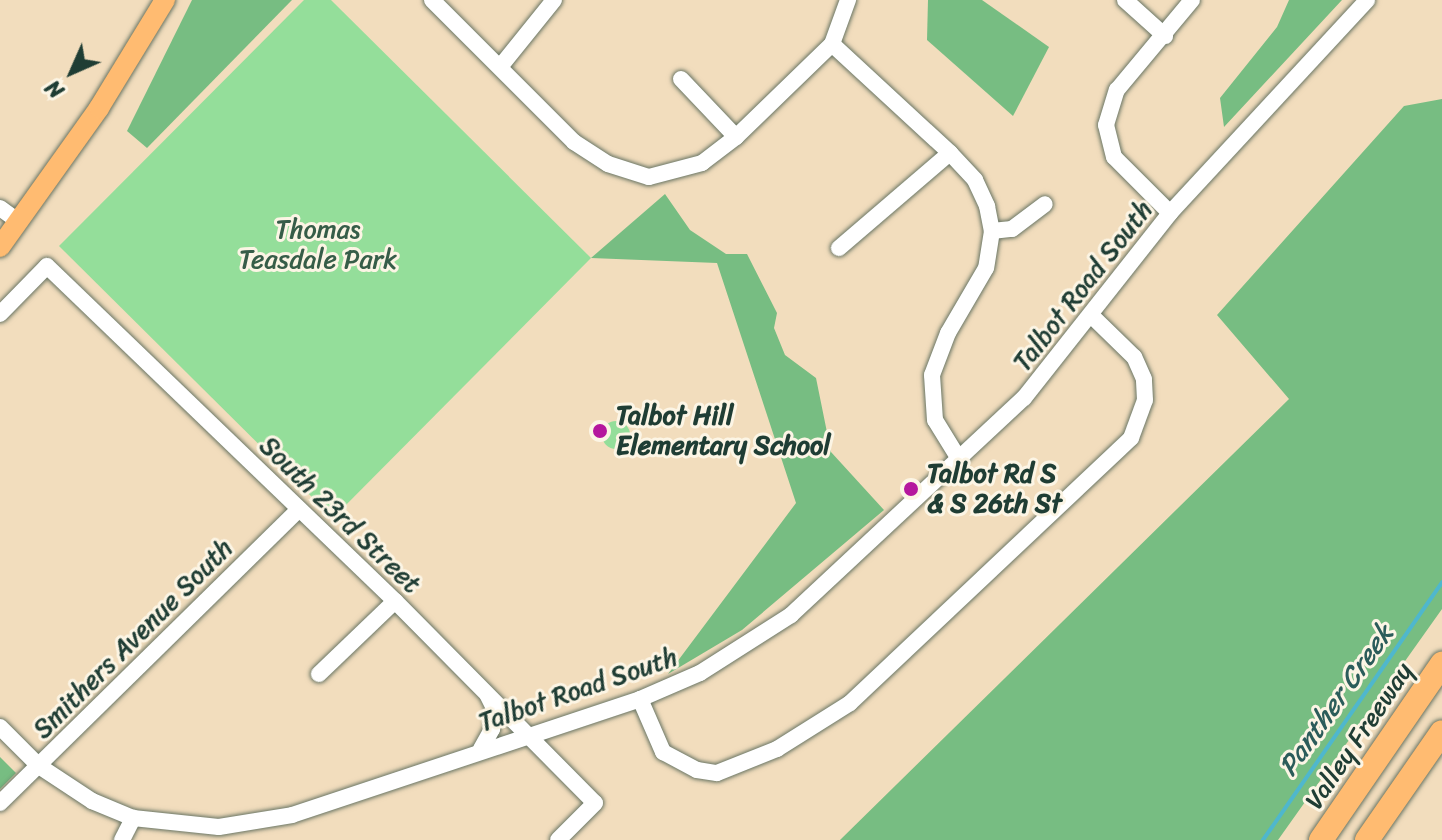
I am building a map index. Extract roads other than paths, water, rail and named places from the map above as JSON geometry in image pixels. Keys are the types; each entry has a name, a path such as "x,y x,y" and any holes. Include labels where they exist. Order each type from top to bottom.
{"highway":[{"name":"Valley Freeway","path":"1321,840 1442,664"},
{"path":"1367,840 1442,732"}],"main road":[{"path":"0,247 99,108 165,0"}],"street":[{"path":"432,0 574,142 608,164 649,177 669,175 702,163 736,137 832,44 848,0"},
{"path":"500,67 554,0"},
{"path":"1125,0 1165,36"},
{"path":"1170,213 1114,157 1106,125 1117,90 1192,0"},
{"name":"Talbot Road South","path":"0,727 39,766 92,801 133,818 189,827 257,823 640,699 700,673 791,615 1024,398 1093,317 1170,213 1367,0"},
{"path":"832,44 975,180 992,231 976,292 948,333 932,375 935,420 959,459"},
{"path":"681,79 736,137"},
{"path":"839,248 950,153"},
{"path":"992,231 1012,229 1045,204"},
{"path":"0,208 19,222"},
{"name":"South 23rd Street","path":"0,314 47,266 395,601 595,803 558,840"},
{"path":"640,699 663,752 697,770 717,773 777,749 850,703 1131,438 1145,400 1144,379 1134,357 1093,317"},
{"name":"Smithers Avenue South","path":"0,803 299,509"},
{"path":"319,674 395,601"},
{"path":"481,749 492,729 494,708 488,695"},
{"path":"122,840 133,818"}],"waterway":[{"name":"Panther Creek","path":"1263,840 1442,582"}],"place":[{"name":"Talbot Hill Elementary School","path":"600,431"},
{"name":"Talbot Rd S & S 26th St","path":"911,489"}],"park label":[{"name":"Thomas Teasdale Park","path":"318,245"}]}
